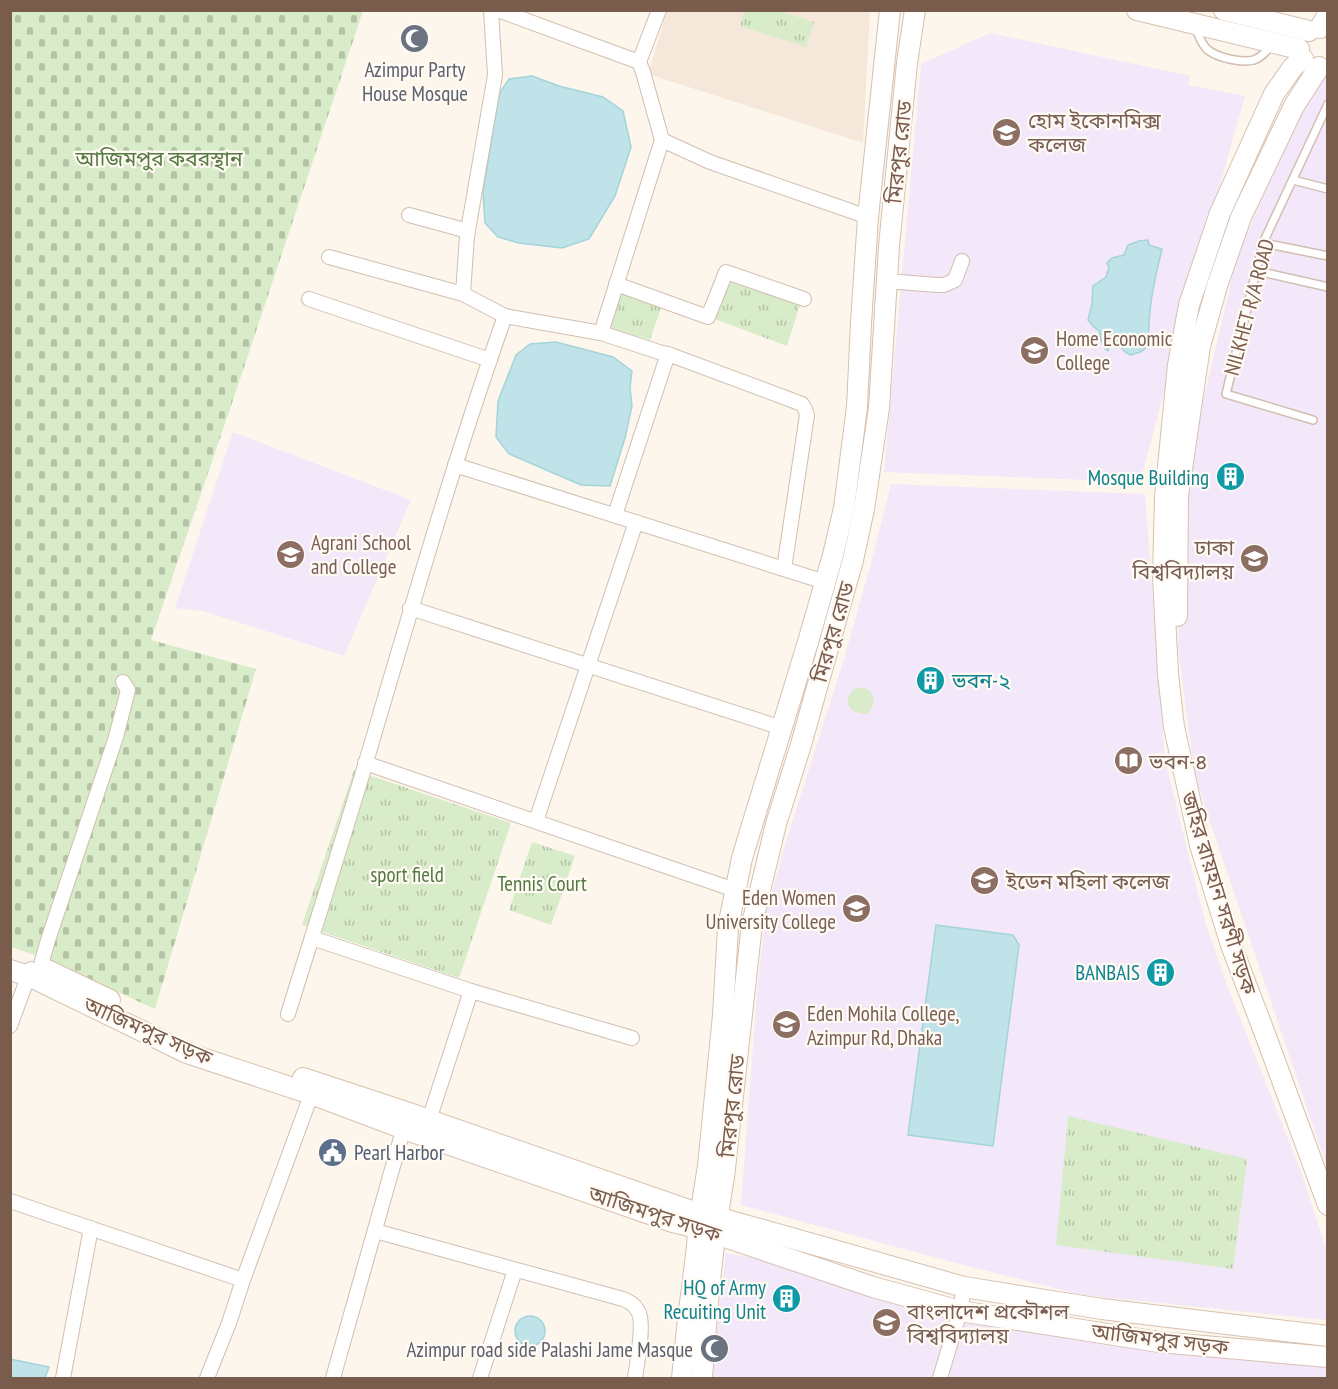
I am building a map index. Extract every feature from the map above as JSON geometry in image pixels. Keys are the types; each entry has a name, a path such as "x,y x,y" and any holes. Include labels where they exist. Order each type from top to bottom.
{"main road":[{"name":"মিরপুর রোড","path":"707,1231 708,1166 723,1015 728,927 735,890 742,858 808,642 844,508 857,407 868,217 890,10"},
{"name":"মিরপুর রোড","path":"707,1231 724,1178 752,924 776,824 853,560 864,509 879,408 887,281 907,63 915,10"},
{"path":"907,63 930,10"},
{"path":"1137,10 1274,42 1312,60"},
{"path":"1224,10 1321,26"},
{"path":"1321,26 1301,38 1312,60 1294,106 1241,217 1217,286 1200,346 1178,496 1177,622 1185,720 1209,840 1240,942 1328,1166"},
{"name":"জহির রায়হান সরণী সড়ক","path":"1312,60 1293,67 1274,94 1220,213 1189,306 1178,365 1164,508 1163,577 1168,674 1173,718 1181,764 1200,844 1231,945 1328,1204"},
{"name":"আজিমপুর সড়ক","path":"10,957 28,969 71,981 193,1041 673,1222 964,1287 1102,1309 1328,1336"},
{"name":"আজিমপুর সড়ক","path":"406,1121 429,1120 707,1231 873,1287 960,1311 1159,1342 1328,1357"},
{"path":"682,1378 688,1319 707,1231"},
{"path":"702,1378 709,1282 707,1231"}],"street":[{"path":"464,294 468,231 495,75 491,10"},
{"path":"498,10 639,62"},
{"path":"601,333 662,140 639,62 659,10"},
{"path":"662,140 710,162 868,217"},
{"path":"409,215 468,231"},
{"path":"329,257 464,294 505,316 601,333 668,354 802,404 807,415 784,569"},
{"path":"887,281 944,285 955,280 962,261"},
{"path":"616,284 708,317 726,272 804,299"},
{"path":"309,299 490,360"},
{"path":"288,1014 410,608 505,316"},
{"path":"615,516 668,354"},
{"path":"455,465 825,582"},
{"path":"536,821 636,522"},
{"path":"410,608 782,728"},
{"path":"10,1026 28,969 48,940 116,736 128,690 123,682"},
{"path":"365,763 735,890"},
{"path":"312,938 471,991 633,1038"},
{"path":"429,1120 471,991"},
{"path":"207,1378 314,1088"},
{"path":"333,1378 406,1121"},
{"path":"10,1201 243,1280"},
{"path":"63,1378 91,1228"},
{"path":"375,1231 623,1299 633,1304 640,1312 641,1325 635,1378"},
{"path":"480,1378 515,1270"},
{"path":"940,1378 960,1311 964,1287"}],"lane":[{"name":"NILKHET R/A ROAD","path":"1313,420 1226,394 1263,243 1328,104"},
{"path":"1293,180 1328,189"},
{"path":"1263,243 1328,256"},
{"path":"1257,271 1328,287"}],"shaded area":[{"path":"667,11 870,11 863,143 648,74"},
{"name":"Home Economic College","path":"990,33 1190,76 1188,85 1245,96 1140,482 884,472 921,64"},
{"name":"ঢাকা বিশ্ববিদ্যালয়","path":"1327,64 1327,1167 1195,777 1178,648 1187,470 1238,253 1307,98"},
{"name":"Agrani School and College","path":"233,432 411,500 344,656 203,611 175,608"},
{"name":"ইডেন মহিলা কলেজ","path":"891,484 1145,494 1165,760 1206,925 1227,985 1301,1172 1327,1251 1327,1320 1082,1295 741,1205 758,980 766,914 784,848 844,659"},
{"name":"বাংলাদেশ প্রকৌশল বিশ্ববিদ্যালয়","path":"726,1253 835,1272 949,1302 1159,1343 1328,1367 1327,1378 711,1378"}],"green space":[{"path":"745,10 779,11 814,22 806,47 740,26"},
{"name":"আজিমপুর কবরস্থান","path":"11,11 363,11 151,640 256,669 155,1009 46,959 11,947"},
{"path":"728,276 801,301 787,346 712,318"},
{"path":"620,293 661,308 650,340 611,329"},
{"path":"862,687 870,691 873,697 868,714 853,710 848,704 853,690"},
{"name":"sport field","path":"354,770 511,823 459,978 302,925"},
{"name":"Tennis Court","path":"532,842 575,856 551,925 509,910"},
{"path":"1068,1116 1247,1159 1233,1269 1056,1245"}],"water":[{"path":"532,76 559,86 603,97 623,111 631,147 615,196 589,239 562,248 519,243 498,237 485,223 483,192 499,94 509,79"},
{"path":"1148,240 1149,245 1162,249 1152,296 1147,344 1145,349 1139,353 1130,355 1118,343 1111,344 1108,351 1103,345 1099,331 1088,320 1093,286 1106,277 1109,267 1107,263 1112,258 1124,255 1128,245"},
{"path":"556,342 613,357 632,371 630,387 632,406 610,486 581,485 509,454 496,437 498,401 516,355 530,344"},
{"path":"936,925 1013,935 1019,945 993,1146 908,1135"},
{"path":"530,1316 541,1320 545,1331 541,1342 530,1346 519,1342 515,1331 519,1320"},
{"path":"10,1359 49,1367 45,1378 11,1378"}],"place":[{"name":"Azimpur Party House Mosque","path":"415,38"},
{"name":"হোম ইকোনমিক্স কলেজ","path":"1007,132"},
{"name":"Home Economic College","path":"1035,350"},
{"name":"Mosque Building","path":"1230,477"},
{"name":"Agrani School and College","path":"290,554"},
{"name":"ঢাকা বিশ্ববিদ্যালয়","path":"1255,559"},
{"name":"ভবন-২","path":"931,680"},
{"name":"ভবন-৪","path":"1128,761"},
{"name":"ইডেন মহিলা কলেজ","path":"985,881"},
{"name":"Eden Women University College","path":"857,909"},
{"name":"BANBAIS","path":"1161,972"},
{"name":"Eden Mohila College, Azimpur Rd, Dhaka","path":"786,1025"},
{"name":"Pearl Harbor","path":"333,1152"},
{"name":"HQ of Army Recuiting Unit","path":"787,1299"},
{"name":"বাংলাদেশ প্রকৌশল বিশ্ববিদ্যালয়","path":"886,1323"},
{"name":"Azimpur road side Palashi Jame Masque","path":"714,1349"}]}
